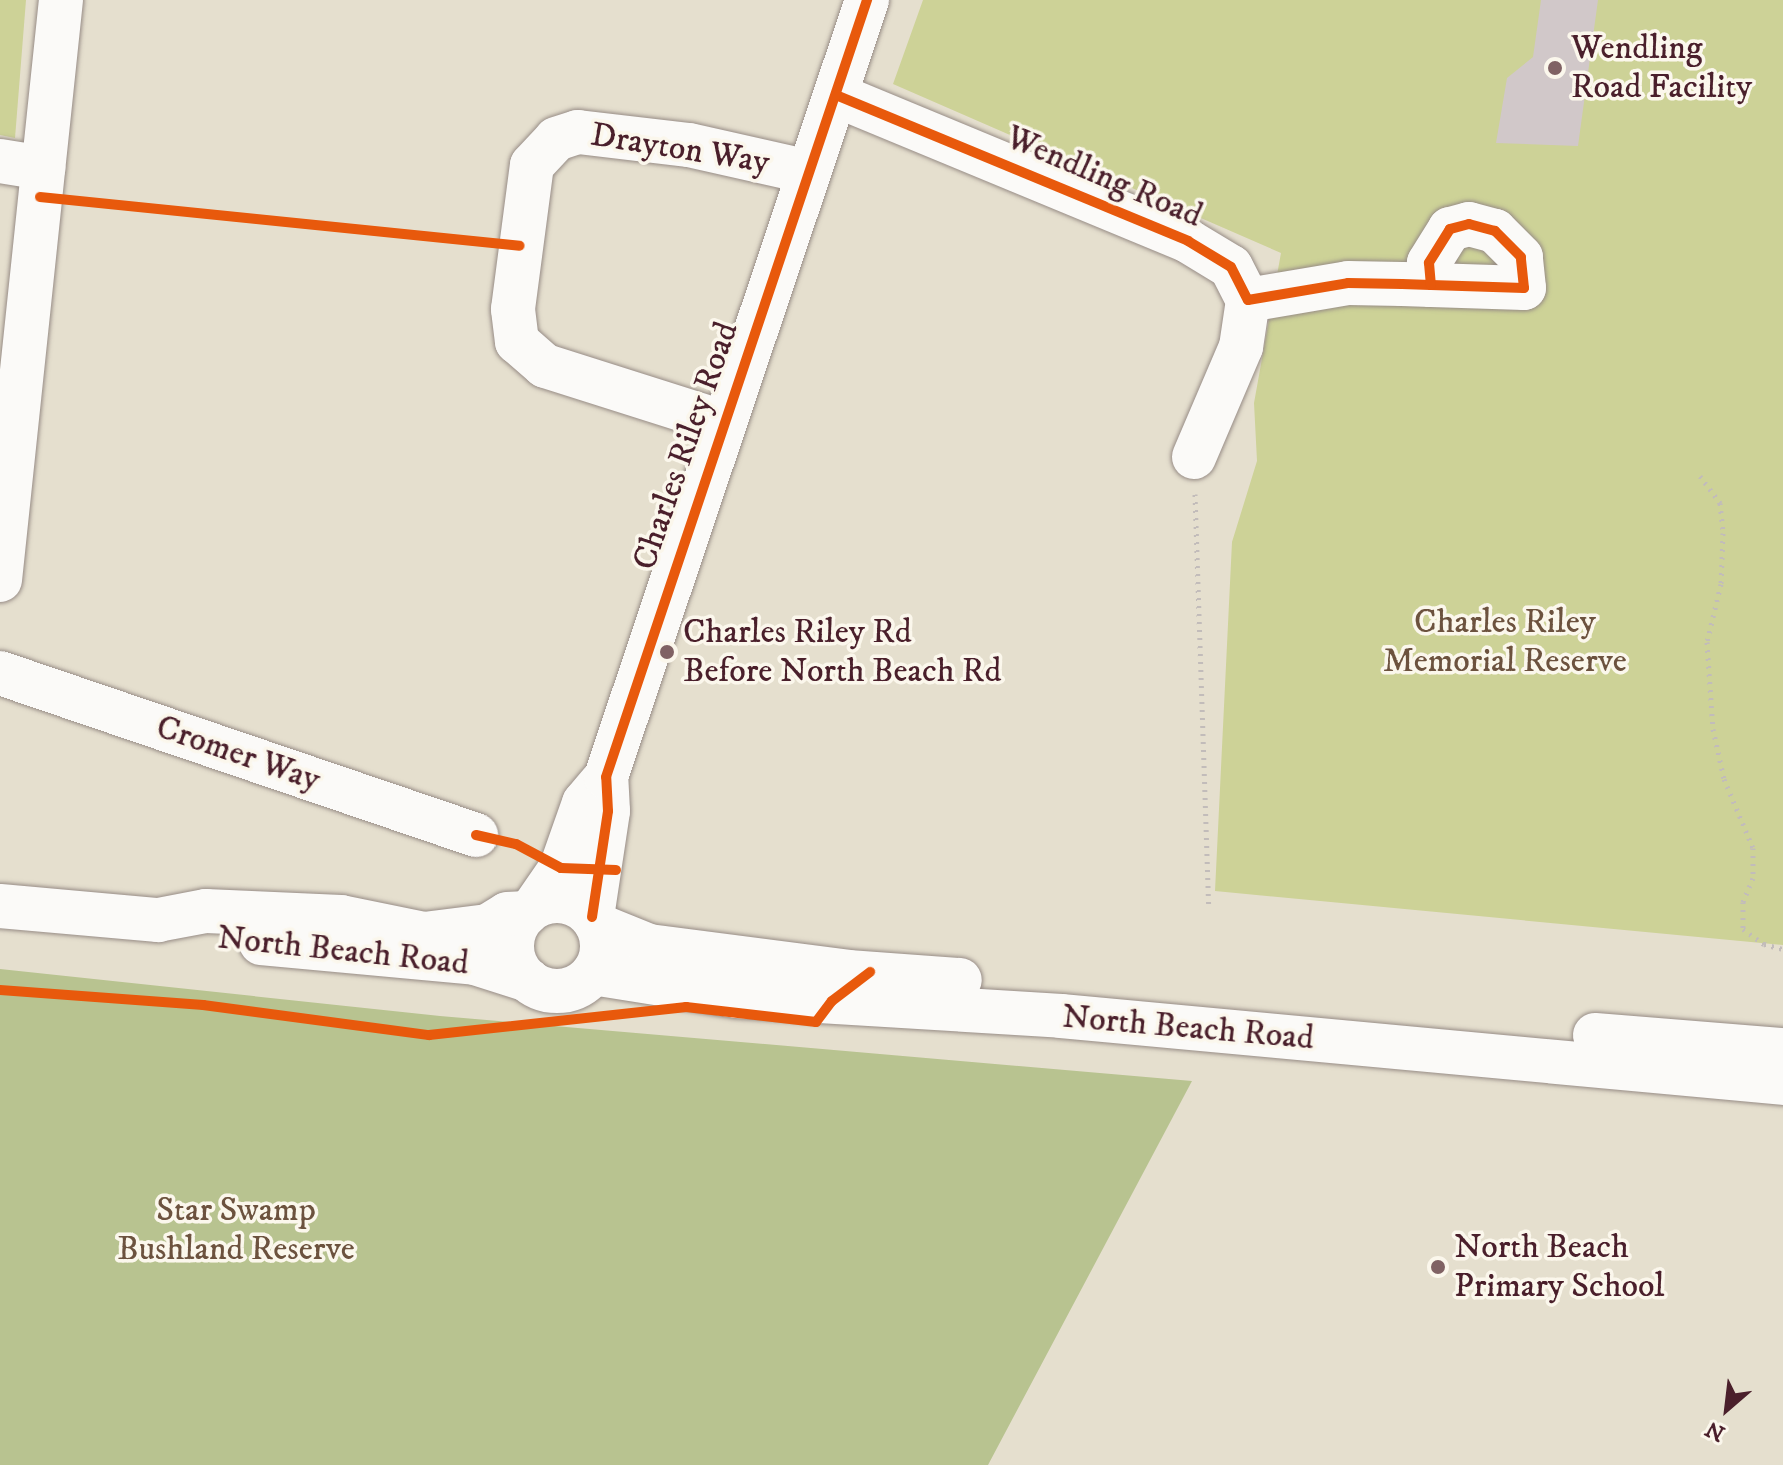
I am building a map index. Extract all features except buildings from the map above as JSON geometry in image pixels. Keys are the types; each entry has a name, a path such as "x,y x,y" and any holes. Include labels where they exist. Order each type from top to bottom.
{"street":[{"path":"0,580 61,0"},
{"name":"Charles Riley Road","path":"595,921 608,811 606,777 722,422 867,0"},
{"name":"Wendling Road","path":"836,95 1188,241 1231,267 1248,300"},
{"name":"Drayton Way","path":"722,422 545,366 517,342 513,309 532,165 556,139 578,132 689,145 809,172"},
{"path":"0,161 43,168"},
{"path":"1194,457 1241,347 1248,300 1317,285 1431,285"},
{"name":"Cromer Way","path":"0,673 476,835"},
{"name":"Charles Riley Road","path":"530,910 561,868 584,803 606,777"},
{"name":"North Beach Road","path":"0,906 158,920 206,911 341,917 424,934 488,926 507,914 565,902 595,921 649,946 848,972 1783,1050"},
{"name":"North Beach Road","path":"528,980 513,954 512,939 530,910"},
{"name":"North Beach Road","path":"158,920 208,939 399,953 490,966 555,991 583,983 593,973 737,996 1061,1016 1783,1083"},
{"path":"593,973 602,950 595,921"}],"path":[{"path":"1194,457 1209,908"},
{"path":"1700,476 1720,503 1723,533 1721,584 1707,642 1713,729 1724,779 1753,848 1753,878 1743,902 1743,929 1764,944 1783,949"}],"green space":[{"path":"0,0 26,0 15,138 0,135"},
{"name":"Charles Riley Memorial Reserve","path":"923,0 1783,0 1783,945 1215,891 1232,542 1257,461 1254,403 1281,253 893,84"},
{"name":"Star Swamp Bushland Reserve","path":"0,969 440,1016 1192,1081 988,1465 0,1465"}],"cycle path":[{"path":"592,917 608,811 606,777 867,0"},
{"path":"836,95 1188,241 1231,267 1248,300 1348,283 1524,288 1521,257 1495,231 1469,224 1450,229 1429,263 1431,285"},
{"path":"40,197 520,246"},
{"path":"476,835 516,844 561,868 616,870"},
{"path":"0,990 203,1005 429,1035 686,1007 816,1022 832,1001 870,972"}],"place":[{"name":"Wendling Road Facility","path":"1555,68"},
{"name":"Charles Riley Rd Before North Beach Rd","path":"667,652"},
{"name":"North Beach Primary School","path":"1438,1267"}]}
